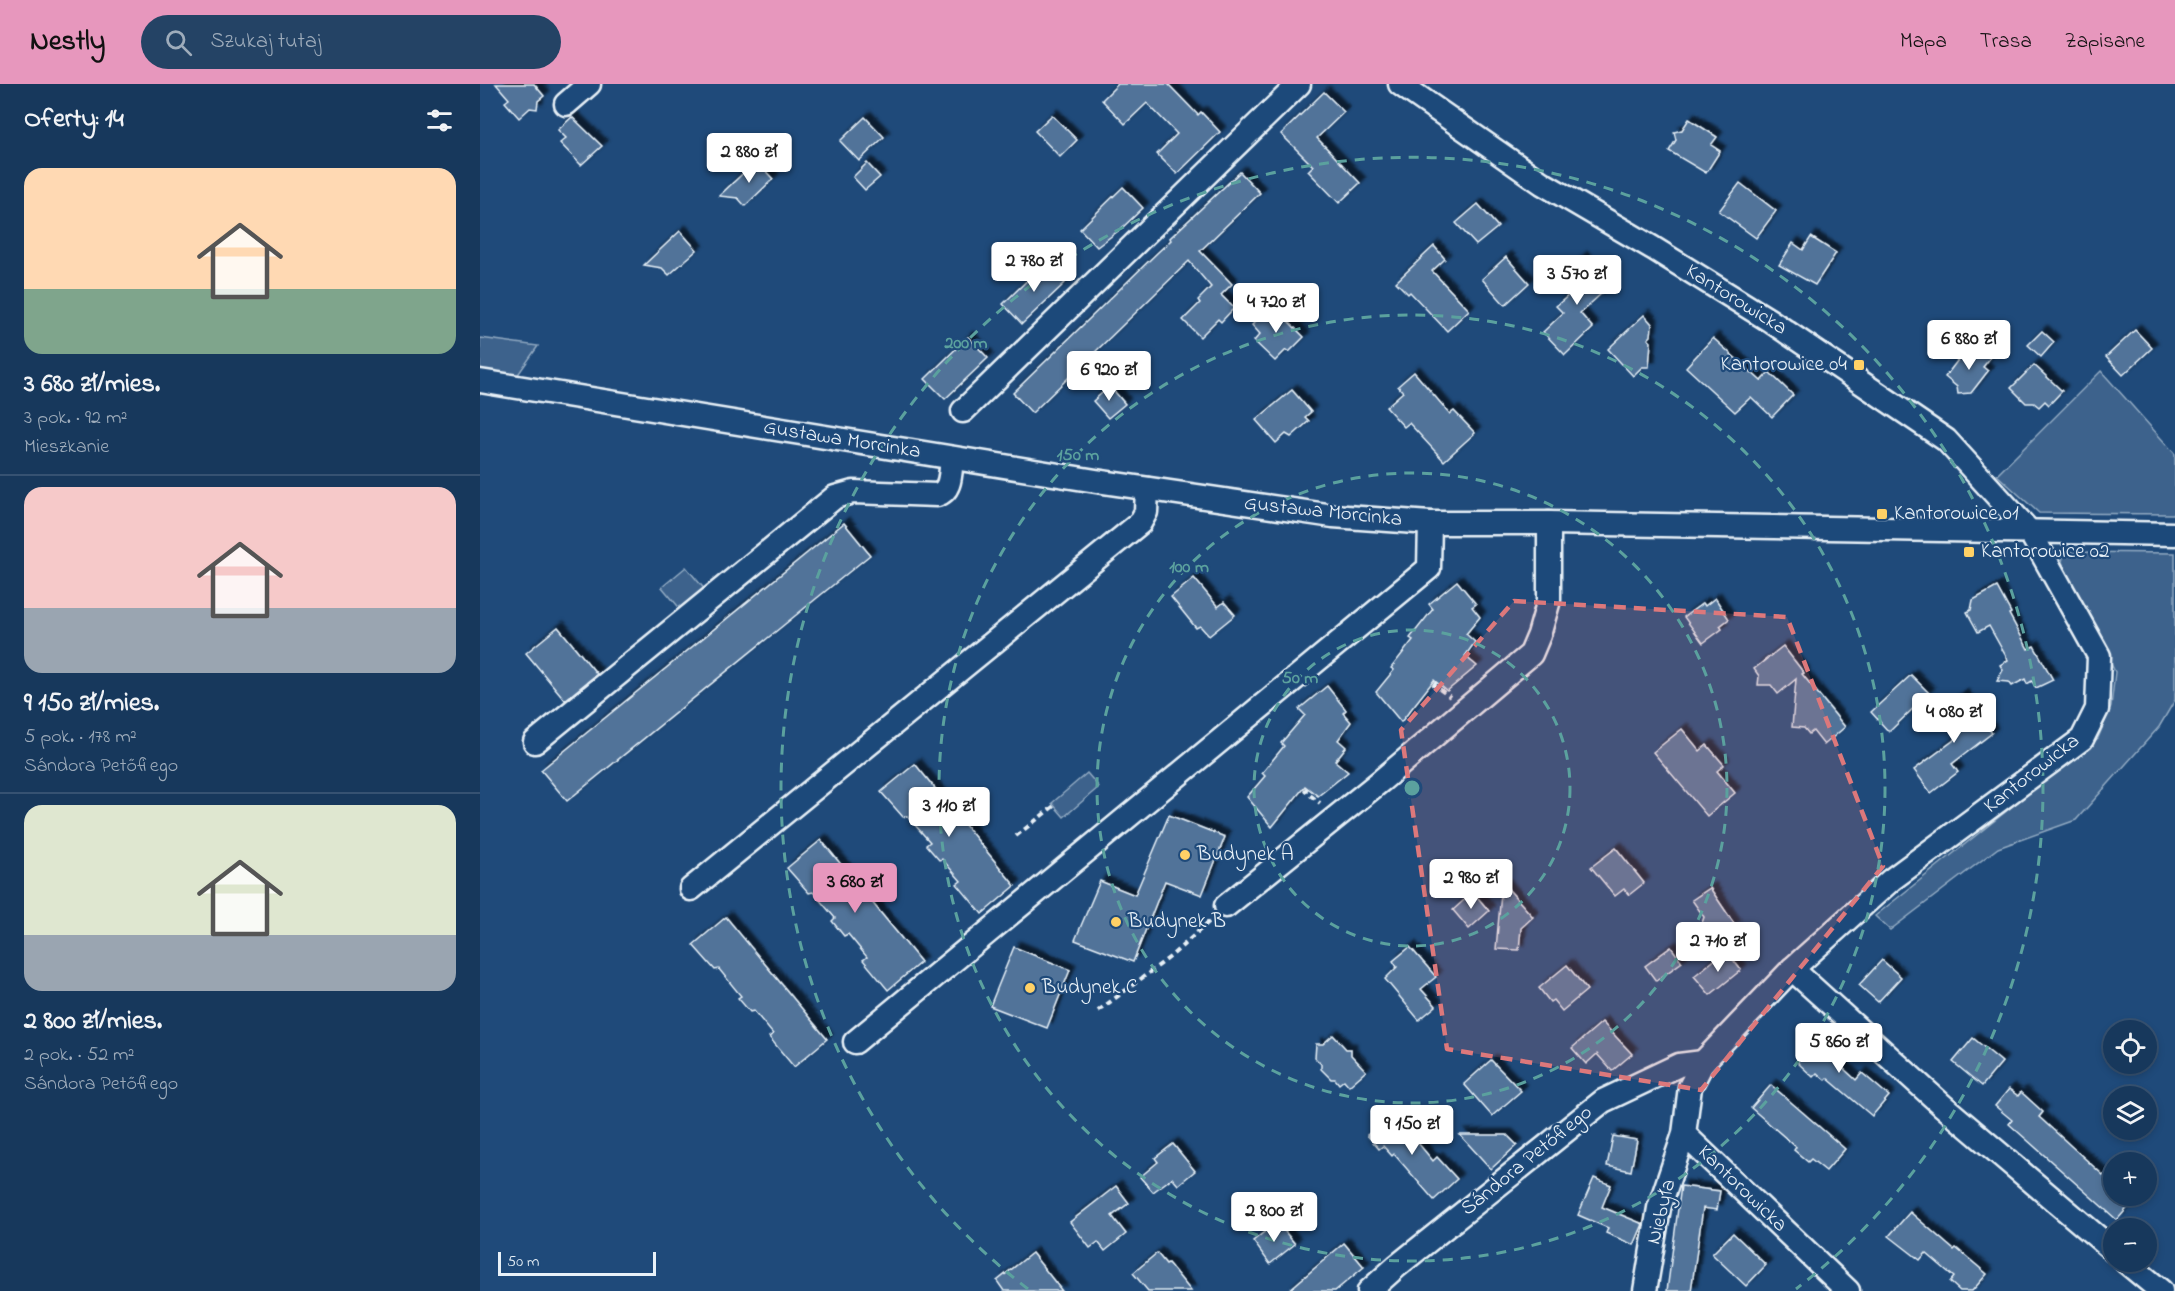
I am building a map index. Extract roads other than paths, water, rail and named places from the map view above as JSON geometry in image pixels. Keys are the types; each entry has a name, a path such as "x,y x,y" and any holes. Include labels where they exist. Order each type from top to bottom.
{"street":[{"path":"566,104 589,84"},
{"path":"963,411 1299,84"},
{"name":"Kantorowicka","path":"1400,84 1542,183 1653,248 1769,321 1946,440 2030,532 2099,656 2097,709 2082,739 1891,880 1792,969 1703,1062 1690,1087 1684,1134 1848,1291"},
{"name":"Gustawa Morcinka","path":"480,381 952,458 1333,516 1430,523 1549,522 2175,534"},
{"path":"535,742 835,496 853,492 937,495 944,493 948,487 952,458"},
{"path":"691,889 1140,522 1146,512 1148,489"},
{"path":"1226,906 1382,780 1531,654 1549,600 1549,522"},
{"path":"855,1042 1430,568 1430,523"},
{"path":"1792,969 1942,1106 2103,1242"},
{"name":"Sándora Petőfiego","path":"1369,1291 1603,1101 1679,1065 1703,1062"},
{"name":"Niebyła","path":"1645,1291 1659,1208 1684,1134"},
{"path":"2138,1272 2161,1291"}],"place":[{"name":"Kantorowice 04","path":"1859,365"},
{"name":"Kantorowice 01","path":"1882,514"},
{"name":"Kantorowice 02","path":"1969,552"},
{"name":"Budynek A","path":"1185,855"},
{"name":"Budynek B","path":"1116,922"},
{"name":"Budynek C","path":"1030,988"}]}
